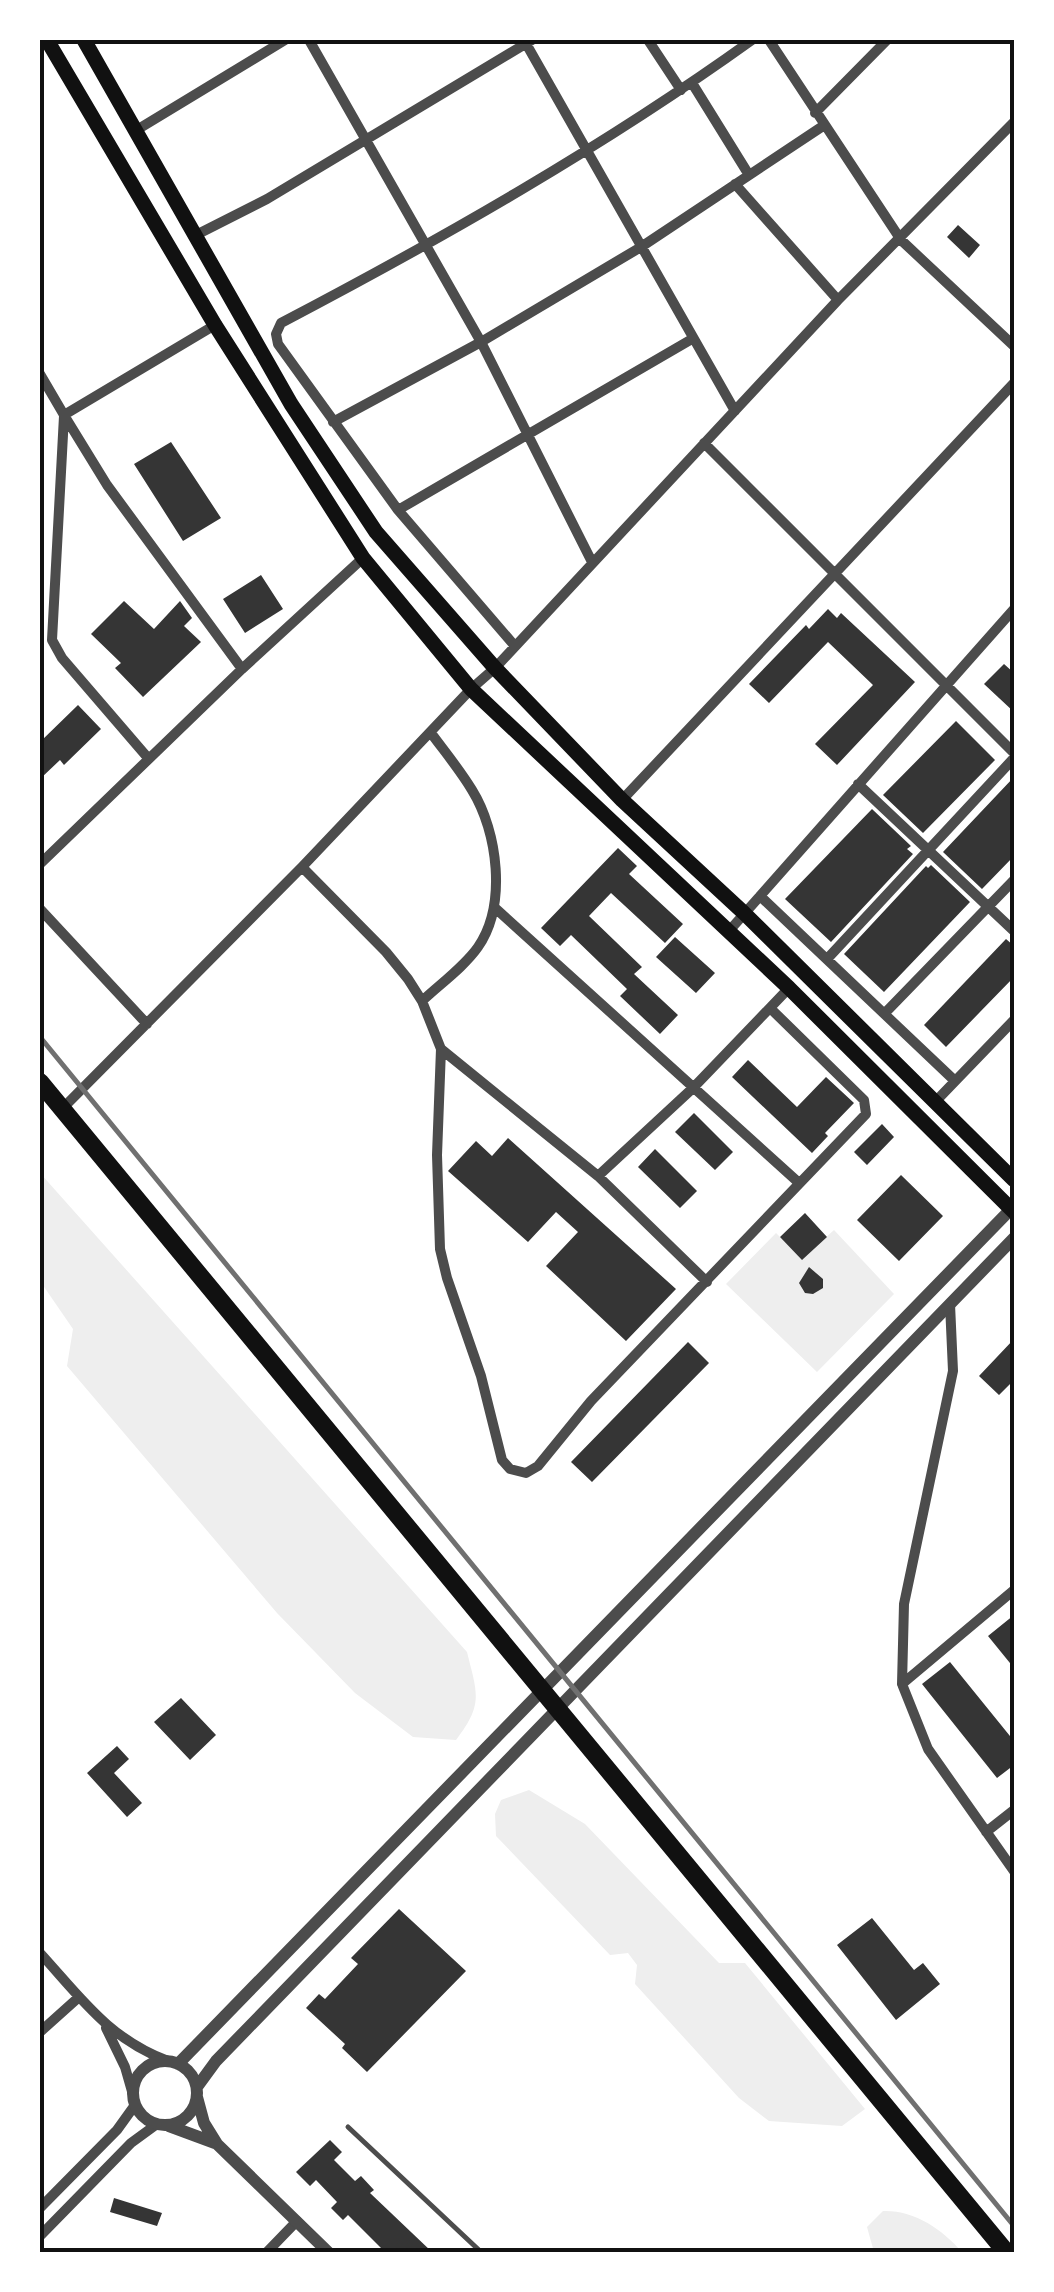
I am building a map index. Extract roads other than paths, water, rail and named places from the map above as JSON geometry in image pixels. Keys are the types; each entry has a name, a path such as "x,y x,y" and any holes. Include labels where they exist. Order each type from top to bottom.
{"highway":[{"path":"40,1082 1006,2252"}],"main road":[{"path":"47,40 215,325 363,558 471,689 789,988 1012,1209"},
{"path":"84,40 291,404 376,532 495,668 622,800 744,913 1014,1180"}],"street":[{"path":"135,130 285,40"},
{"path":"309,40 482,342 592,562"},
{"path":"648,40 681,90"},
{"path":"514,645 398,510 278,344 276,334 281,323 426,247 681,90 752,40"},
{"path":"769,40 900,240 1014,346"},
{"path":"814,113 886,40"},
{"path":"196,234 266,199 527,41 584,150 734,411"},
{"path":"692,82 750,175"},
{"path":"62,1109 495,668 838,300 1014,122"},
{"path":"333,422 482,342 641,247 823,126"},
{"path":"736,184 838,300"},
{"path":"64,416 215,325"},
{"path":"398,510 692,339"},
{"path":"40,374 107,485 242,669"},
{"path":"622,800 1014,384"},
{"path":"64,416 52,640 62,658 148,758"},
{"path":"704,444 1014,756 828,958"},
{"path":"40,864 363,558"},
{"path":"729,931 1014,609"},
{"path":"422,1001 477,950 494,908 492,845 486,819 474,792 431,733"},
{"path":"858,784 1014,931"},
{"path":"302,867 386,952 422,1001 441,1049 437,1155 440,1249 502,1460 510,1469 526,1472 538,1466 591,1401 866,1114 864,1100 770,1008"},
{"path":"884,1013 1014,880"},
{"path":"760,896 954,1080"},
{"path":"494,908 798,1182"},
{"path":"40,909 146,1024"},
{"path":"598,1176 693,1088 789,988"},
{"path":"936,1102 1014,1020"},
{"path":"441,1049 598,1176 707,1282"},
{"path":"40,2208 117,2130 134,2100 134,2084 147,2066 173,2062 1012,1209"},
{"path":"40,2236 132,2143 162,2125 184,2120 216,2061 1014,1238"},
{"path":"950,1304 953,1371 904,1604 902,1684 928,1749 1014,1871"},
{"path":"902,1684 1014,1590"},
{"path":"986,1832 1014,1810"},
{"path":"40,1953 106,2027 139,2050 187,2069 204,2123 218,2144 328,2252"},
{"path":"40,2032 79,1997"},
{"path":"106,2027 140,2113 162,2125 218,2144"},
{"path":"267,2252 296,2221"}],"lane":[{"path":"348,2127 480,2252"}],"railway":[{"path":"40,1037 1014,2226"}]}
